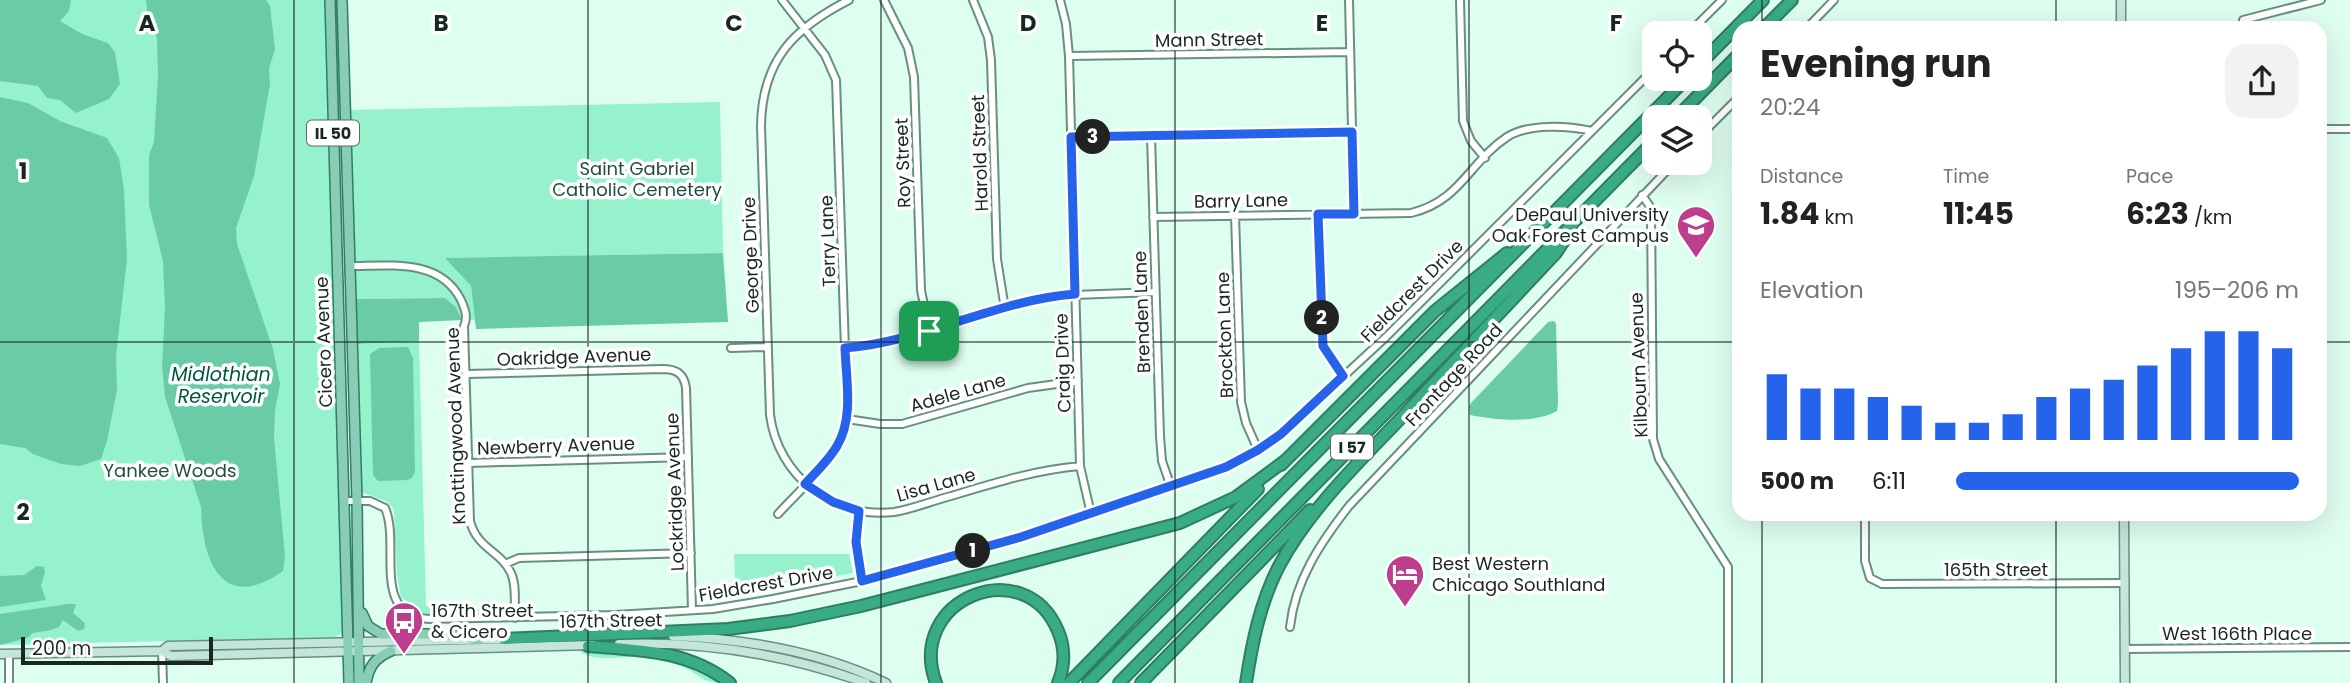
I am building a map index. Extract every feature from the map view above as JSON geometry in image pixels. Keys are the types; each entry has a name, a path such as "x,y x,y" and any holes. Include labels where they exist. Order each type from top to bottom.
{"highway":[{"path":"1742,21 1763,0"},
{"path":"1771,21 1792,0"},
{"path":"1712,52 1732,31"},
{"path":"1689,105 1732,61"},
{"name":"I 57","path":"1088,683 1674,91"},
{"name":"I 57","path":"1119,683 1642,153"},
{"path":"1141,683 1233,586 1355,466 1556,253 1585,210"},
{"path":"1069,683 1435,311 1494,261 1529,238"},
{"path":"504,639 727,629 790,621 852,608 1180,523 1236,498 1286,460"},
{"path":"1246,683 1261,612 1279,567 1301,530 1355,466"},
{"path":"936,683 930,649 941,619 956,604 971,595 997,590 1015,592 1030,598 1051,617 1063,644 1062,671 1058,683"},
{"path":"589,646 668,653 703,666 730,683"}],"main road":[{"name":"Cicero Avenue","path":"330,0 349,683"},
{"name":"Cicero Avenue","path":"342,0 357,501 359,683"},
{"path":"2120,0 2121,21"},
{"path":"2124,521 2125,683"},
{"path":"359,606 368,626 382,634 464,636 479,640"},
{"name":"167th Street","path":"4,654 162,650 171,656 479,640 646,635 712,638 769,646 813,656 887,683"},
{"name":"167th Street","path":"359,646 391,651 646,643 743,650 810,664 866,683"},
{"path":"366,683 369,668 380,656 391,651"}],"street":[{"name":"Terry Lane","path":"778,514 836,447 846,419 836,80 825,55 782,0"},
{"name":"George Drive","path":"805,484 786,462 771,425 761,110 778,57 786,45 810,22 849,0"},
{"name":"Roy Street","path":"884,0 908,48 914,77 921,289 929,331"},
{"name":"Harold Street","path":"973,0 988,37 991,60 997,259 1005,309"},
{"name":"Craig Drive","path":"1059,0 1066,24 1069,56 1080,467 1091,514"},
{"path":"1349,0 1354,214"},
{"path":"1460,0 1463,121 1468,136 1485,158"},
{"path":"1701,21 1722,0"},
{"path":"1814,21 1834,0"},
{"path":"2243,20 2321,0"},
{"name":"Mann Street","path":"1069,56 1350,52"},
{"name":"Fieldcrest Drive","path":"345,501 378,503 384,508 388,515 393,596 408,614 429,620 738,606 862,581 984,548 1091,514 1226,467 1281,434 1642,81"},
{"path":"1712,124 1732,104"},
{"name":"Barry Lane","path":"1153,218 1411,213 1431,208 1449,195 1508,136 1525,131 1573,128 1592,131"},
{"path":"2327,129 2350,129"},
{"path":"1071,137 1352,132"},
{"name":"Brenden Lane","path":"1151,136 1160,436 1162,461 1171,486"},
{"name":"Frontage Road","path":"1290,627 1293,606 1307,569 1326,535 1349,506 1662,175"},
{"name":"Kilbourn Avenue","path":"1642,195 1651,208 1653,439 1659,459 1728,566 1728,683"},
{"path":"1318,214 1323,346 1343,376"},
{"name":"Brockton Lane","path":"1235,215 1241,402 1246,423 1258,450"},
{"name":"Knottingwood Avenue","path":"350,266 420,268 442,277 454,289 463,304 466,315 464,326 472,531 477,540 505,564"},
{"path":"845,348 879,345 1047,296 1155,292"},
{"path":"731,348 767,347"},
{"name":"Oakridge Avenue","path":"466,374 662,369 676,370 682,374"},
{"name":"Lockridge Avenue","path":"682,374 686,387 692,610"},
{"name":"Adele Lane","path":"846,419 902,424 1028,387 1078,381"},
{"name":"Newberry Avenue","path":"468,463 688,457"},
{"name":"Lisa Lane","path":"805,484 833,502 859,511 896,512 1025,474 1052,468 1080,467"},
{"path":"859,511 856,542 862,581"},
{"name":"165th Street","path":"1865,521 1865,561 1870,578 1882,583 2124,583"},
{"path":"515,618 512,576 505,564 519,558 691,553"},
{"name":"West 166th Place","path":"2125,649 2350,647"},
{"path":"162,650 163,683"},
{"path":"4,654 9,683"}],"green space":[{"name":"Yankee Woods","path":"0,0 327,0 345,626 343,632 335,637 0,645"},
{"name":"Saint Gabriel Catholic Cemetery","path":"720,102 723,253 446,258 471,286 475,320 462,320 456,307 445,298 356,299 349,110"},
{"path":"419,341 426,606 462,609 510,608 507,614 424,614 401,597 397,575 394,510 388,502 361,492 357,344"},
{"path":"734,554 849,554 853,573 736,594"},
{"path":"579,651 660,656 690,666 720,683 708,681 686,668 662,660 602,658"}],"shaded area":[{"path":"0,0 71,0 69,11 60,21 82,34 108,43 115,52 120,84 109,99 76,113 60,100 47,98 38,86 0,81"},
{"path":"723,253 728,322 476,329 471,286 445,258"},
{"path":"445,298 456,307 462,320 419,322 419,341 357,344 356,299"},
{"path":"37,566 44,567 41,586 46,600 0,607 0,576 24,575"},
{"path":"76,604 73,613 85,623 84,629 78,631 63,620 59,627 0,645 0,614"}],"water":[{"name":"Midlothian Reservoir","path":"146,0 266,0 270,6 275,49 269,68 270,84 254,176 236,228 237,244 273,349 280,384 274,438 285,556 283,571 262,583 245,587 231,584 219,575 211,562 202,527 201,507 165,397 162,366 165,308 163,261 149,205 149,155 154,142 158,77 157,39 148,19"},
{"path":"0,97 28,103 60,121 107,138 119,158 124,190 127,259 116,356 117,390 101,459 80,466 61,464 33,454 25,448 0,444"},
{"path":"1554,321 1557,411 1526,419 1470,415 1471,403 1548,322"},
{"path":"408,347 413,358 415,472 408,480 378,481 373,475 370,354 379,348"}],"place":[{"name":"DePaul University Oak Forest Campus","path":"1696,259"},
{"name":"Best Western Chicago Southland","path":"1405,608"},
{"name":"167th Street & Cicero","path":"404,655"}],"route":[{"path":"1352,132 1354,214 1318,214 1323,346 1343,376 1281,434 1226,467 1021,537 862,581 856,542 859,511 833,502 805,484 841,439 847,410 845,348 879,345 929,331 1047,296 1075,294 1071,137 1352,132"}]}
